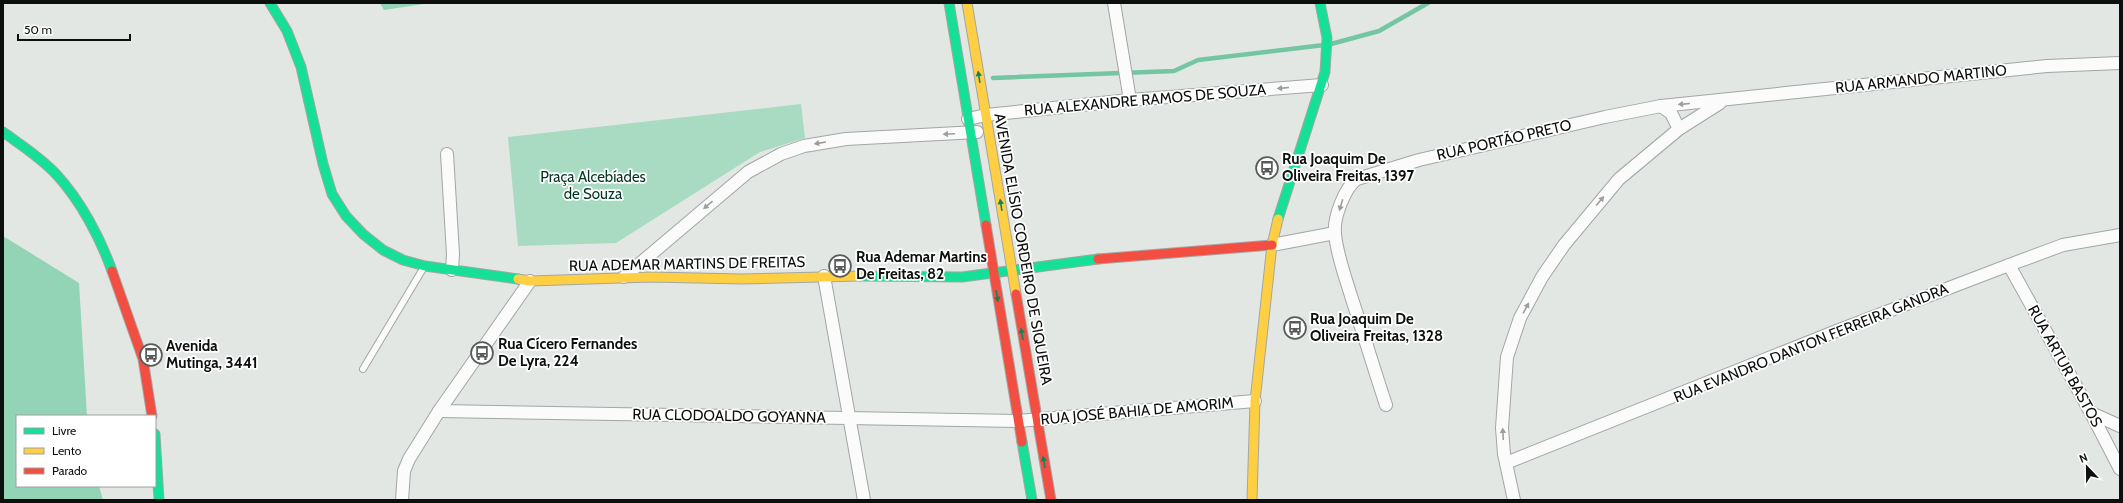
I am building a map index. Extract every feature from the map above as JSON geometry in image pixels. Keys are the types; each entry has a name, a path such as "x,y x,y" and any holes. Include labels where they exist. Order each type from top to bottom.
{"street":[{"name":"RUA ADEMAR MARTINS DE FREITAS","path":"270,3 286,32 301,67 322,164 332,194 346,216 363,234 384,250 403,260 425,266 530,281 624,277 743,279 824,276 962,277 1012,272 1111,257 1272,245"},
{"name":"AVENIDA ELÍSIO CORDEIRO DE SIQUEIRA","path":"950,3 1032,500"},
{"name":"AVENIDA ELÍSIO CORDEIRO DE SIQUEIRA","path":"967,3 1051,500"},
{"path":"1114,3 1130,100"},
{"path":"1252,500 1255,401 1272,245 1280,213 1325,72 1327,38 1320,3"},
{"name":"RUA ARMANDO MARTINO","path":"1723,101 2047,66 2120,63"},
{"name":"RUA ALEXANDRE RAMOS DE SOUZA","path":"968,119 986,115 1130,100 1322,85"},
{"path":"1514,500 1506,463 1502,428 1505,376 1508,357 1520,318 1542,277 1564,245 1619,179 1679,129 1723,101"},
{"name":"RUA PORTÃO PRETO","path":"1386,404 1342,265 1335,233 1336,222 1344,194 1357,178 1419,160 1604,117 1661,106 1723,101"},
{"path":"1661,106 1671,112 1679,129"},
{"path":"624,277 748,172 781,154 804,146 846,139 988,131"},
{"path":"3,132 32,152 56,174 75,199 96,235 109,263 143,359 152,415"},
{"path":"448,154 453,254 452,270"},
{"path":"1272,245 1335,233"},
{"name":"RUA EVANDRO DANTON FERREIRA GANDRA","path":"1506,463 2009,264 2063,245 2120,235"},
{"path":"651,277 652,253"},
{"name":"RUA ARTUR BASTOS","path":"2009,264 2092,413 2120,469"},
{"path":"824,276 864,500"},
{"path":"402,500 404,471 409,459 440,411 530,281"},
{"name":"RUA JOSÉ BAHIA DE AMORIM","path":"1018,421 1255,401"},
{"name":"RUA CLODOALDO GOYANNA","path":"440,411 1018,421"},
{"path":"2092,413 2120,426"},
{"path":"156,450 159,500"}],"lane":[{"path":"363,368 425,266"}],"green space":[{"path":"380,3 430,3 384,10"},
{"name":"Praça Alcebíades de Souza","path":"801,104 805,138 760,152 616,243 518,246 508,137"},
{"path":"3,236 79,283 87,415 16,415 16,487 99,487 103,500 3,500"}],"waterway":[{"path":"1331,44 1379,31 1428,3"},
{"path":"993,78 1174,71 1198,60 1324,45"}],"traffic: fast":[{"path":"270,3 287,31 301,67 323,164 332,194 346,216 363,234 383,250 403,260 425,266 518,279"},
{"path":"949,3 986,225"},
{"path":"1278,219 1325,72 1327,38 1320,3"},
{"path":"3,132 44,162 65,184 81,207 95,232 102,245 112,271"},
{"path":"860,276 962,277 1098,259"},
{"path":"1022,442 1032,500"},
{"path":"156,450 159,500"}],"traffic: slow":[{"path":"967,3 1016,294"},
{"path":"1252,500 1255,401 1272,245 1278,219"},
{"path":"518,279 530,281 651,277 743,279 860,276"}],"traffic: jam":[{"path":"986,225 1022,442"},
{"path":"1098,259 1272,245"},
{"path":"112,271 143,359 152,415"},
{"path":"1016,294 1051,500"}],"place":[{"name":"Rua Joaquim De Oliveira Freitas, 1397","path":"1267,168"},
{"name":"Rua Ademar Martins De Freitas, 82","path":"840,266"},
{"name":"Rua Joaquim De Oliveira Freitas, 1328","path":"1295,328"},
{"name":"Rua Cícero Fernandes De Lyra, 224","path":"482,353"},
{"name":"Avenida Mutinga, 3441","path":"151,355"}]}
